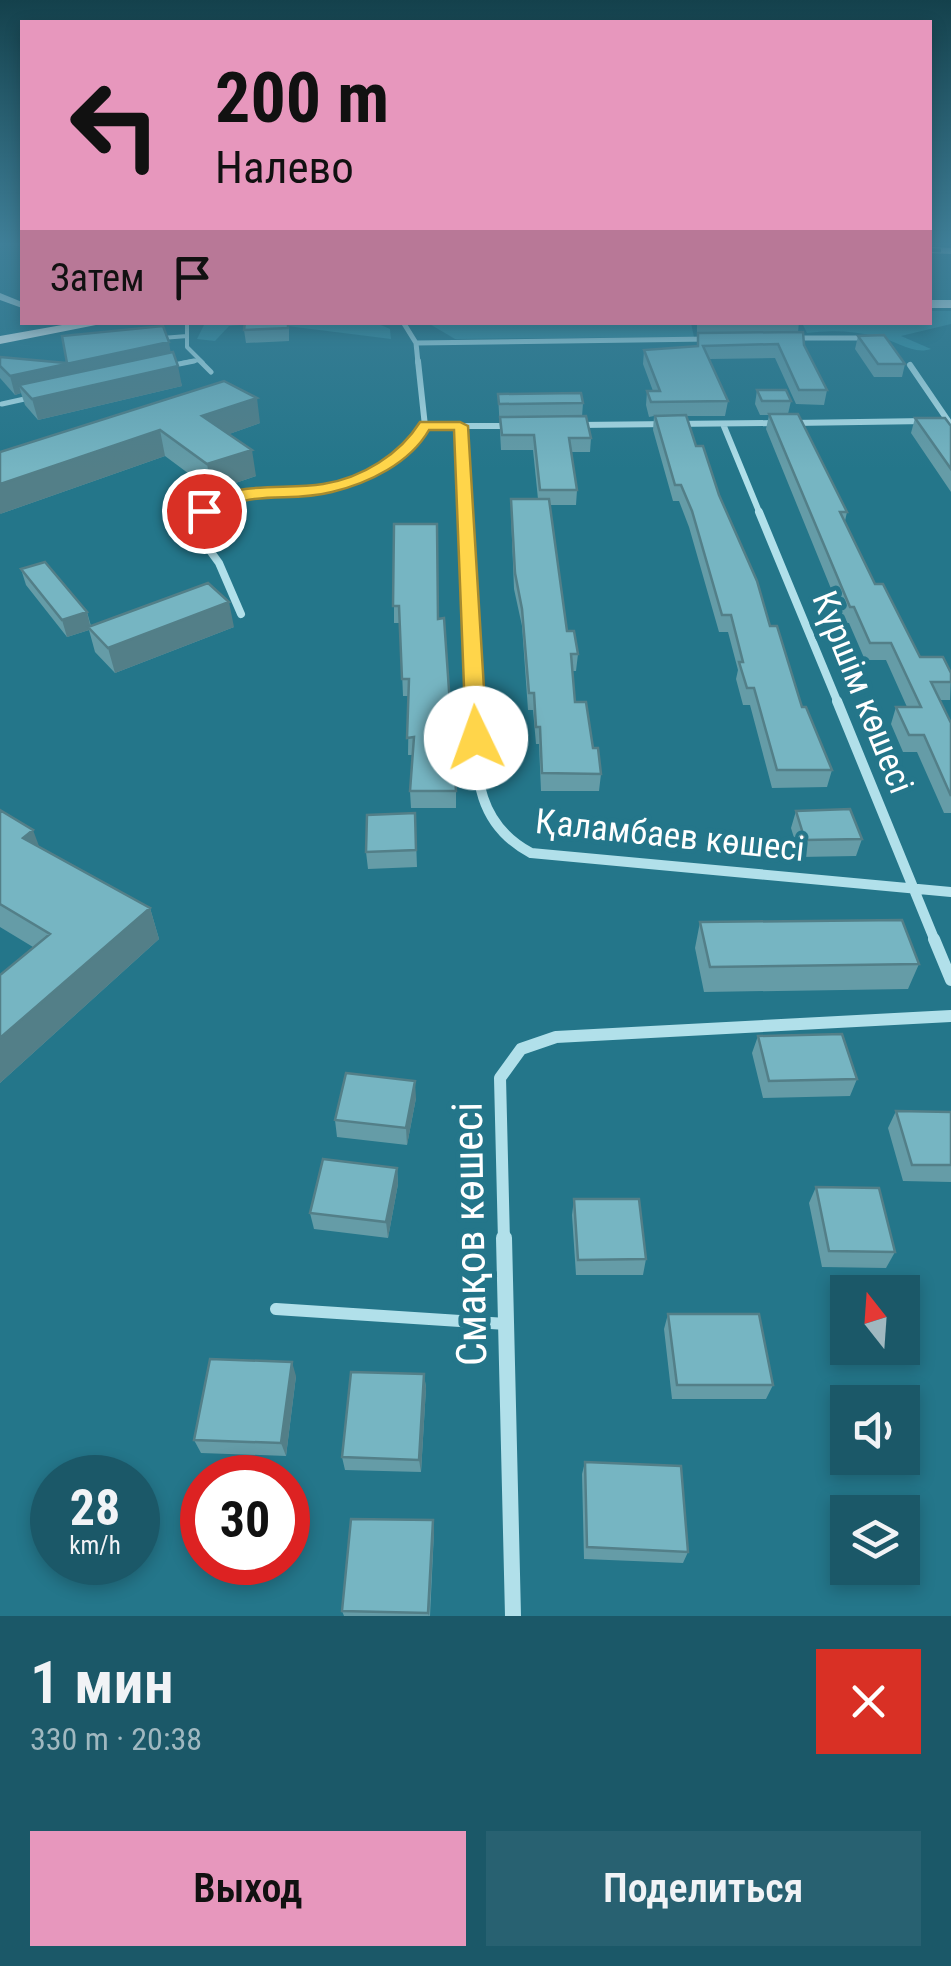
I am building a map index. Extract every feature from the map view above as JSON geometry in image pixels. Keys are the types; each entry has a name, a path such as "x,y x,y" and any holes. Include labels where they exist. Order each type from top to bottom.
{"main road":[{"path":"0,340 88,325"}],"street":[{"path":"241,614 219,563 195,530 204,511 229,497 256,492 329,488 395,460 413,445 425,426 416,343 405,325"},
{"path":"783,338 860,338"},
{"path":"416,343 725,339"},
{"path":"910,365 948,423"},
{"path":"569,425 948,423"},
{"name":"Күршім көшесі","path":"723,424 951,980"},
{"path":"425,426 530,426"},
{"name":"Қаламбаев көшесі","path":"460,426 478,776 493,827 505,841 531,853 951,892"},
{"name":"Смақов көшесі","path":"513,1616 500,1078 521,1050 556,1037 951,1016"}],"lane":[{"path":"186,325 187,347 211,372"},
{"path":"150,339 187,336"},
{"path":"163,368 199,360"},
{"path":"2,404 38,396"},
{"path":"276,1309 506,1324"}],"green space":[{"path":"932,317 951,317 951,324 901,336 931,349 924,350 861,333 807,333 803,325 932,325"},
{"path":"204,325 240,325 229,326 215,341 197,339"},
{"path":"279,325 381,325 390,329 391,339"},
{"path":"431,325 691,325 694,337 455,339"}],"building":[{"path":"245,325 288,325 288,328 244,330"},
{"path":"163,326 169,342 10,376 0,366 0,357 67,363 62,336"},
{"path":"803,332 804,345 827,390 799,390 778,344 703,346 728,401 651,402 647,391 660,391 644,350 698,346 698,333"},
{"path":"884,335 905,364 878,364 858,336"},
{"path":"173,352 178,366 32,399 19,385"},
{"path":"224,381 257,398 202,416 252,450 207,464 160,430 0,484 0,452"},
{"path":"757,390 786,390 791,401 762,401"},
{"path":"581,393 583,403 499,404 498,394"},
{"path":"769,414 798,414 847,512 840,512 875,584 883,584 920,657 943,657 951,673 951,682 931,682 951,723 951,796 924,735 909,735 896,707 921,707 891,643 870,643 854,607 850,607"},
{"path":"686,415 696,446 703,446 719,495 757,581 770,626 777,626 802,707 806,707 832,770 777,770 754,688 747,688 739,662 743,662 731,615 722,615 692,511 681,485 675,485 655,416"},
{"path":"586,416 591,438 569,438 577,490 540,490 534,435 502,435 500,417"},
{"path":"915,418 945,418 951,426 951,469"},
{"path":"511,499 549,499 567,631 574,631 578,654 571,654 575,702 586,702 601,774 542,773 540,727 536,727 534,693 529,693 515,573"},
{"path":"394,524 437,524 438,619 444,618 456,791 410,791 414,737 407,738 409,679 402,679 399,606 393,606"},
{"path":"45,562 87,612 62,620 21,569"},
{"path":"208,583 229,602 108,648 88,627"},
{"path":"850,809 862,839 805,840 796,811"},
{"path":"0,810 33,830 23,838 150,908 0,1038 0,975 50,934 0,904"},
{"path":"415,813 416,850 366,852 367,815"},
{"path":"902,920 919,964 710,967 700,922"},
{"path":"842,1034 857,1079 769,1081 758,1036"},
{"path":"346,1073 415,1081 406,1128 335,1120"},
{"path":"896,1111 951,1112 951,1165 912,1165"},
{"path":"323,1159 397,1168 386,1222 310,1213"},
{"path":"816,1187 879,1188 895,1252 829,1251"},
{"path":"574,1199 639,1199 646,1259 578,1260"},
{"path":"668,1314 759,1314 773,1385 677,1385"},
{"path":"210,1359 292,1362 281,1443 194,1440"},
{"path":"351,1372 424,1374 419,1460 342,1457"},
{"path":"585,1462 681,1466 688,1552 587,1547"},
{"path":"351,1519 433,1520 428,1613 342,1611"}],"route":[{"path":"204,511 229,497 256,492 329,488 395,460 413,445 425,426 460,426 476,738"}]}
